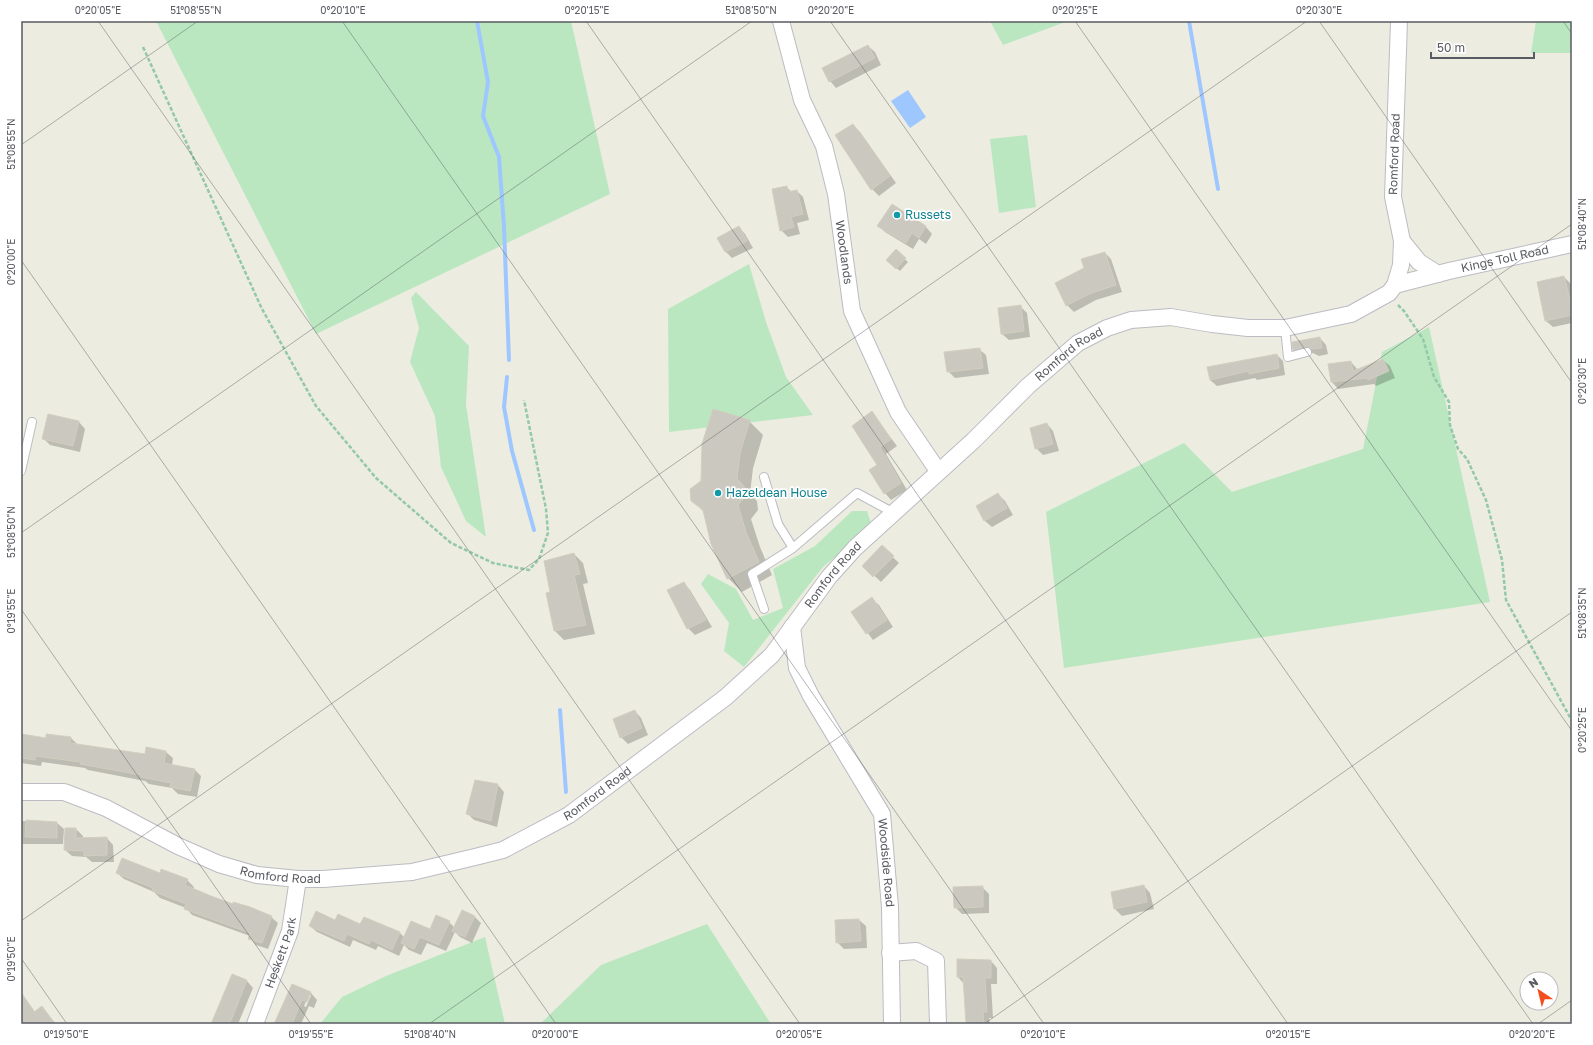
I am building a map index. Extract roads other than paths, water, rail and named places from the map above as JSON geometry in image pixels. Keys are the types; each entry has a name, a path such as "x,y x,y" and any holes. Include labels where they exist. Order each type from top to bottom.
{"street":[{"name":"Woodlands","path":"781,21 802,100 824,146 828,160 837,202 852,311 898,412 938,471"},
{"name":"Romford Road","path":"21,792 64,792 106,808 178,846 219,864 257,875 298,879 323,879 412,872 503,850 569,815 726,697 772,655 844,560 938,471 974,440 1028,386 1078,343 1107,328 1131,320 1171,317 1248,328 1285,328 1351,314 1392,289 1401,265 1402,241 1393,197 1399,21"},
{"path":"1402,241 1419,262 1438,274"},
{"name":"Kings Toll Road","path":"1392,289 1438,274 1572,244"},
{"name":"Woodside Road","path":"792,627 797,668 882,814 890,907 892,1024"},
{"name":"Heskett Park","path":"255,1024 290,930 298,879"},
{"path":"890,953 916,951 936,961 938,1024"}],"lane":[{"path":"1285,328 1288,357 1307,352"},
{"path":"21,470 32,422"},
{"path":"764,477 778,524 793,548"},
{"path":"764,609 752,574 793,548 857,493 894,513"}],"water":[{"path":"908,90 926,117 910,128 891,101"}],"waterway":[{"path":"477,21 488,82 483,116 499,157 504,227 509,360"},
{"path":"1189,21 1218,189"},
{"path":"507,377 504,407 512,451 534,530"},
{"path":"560,710 566,792"}],"place":[{"name":"Russets","path":"897,215"},
{"name":"Hazeldean House","path":"718,493"}]}
